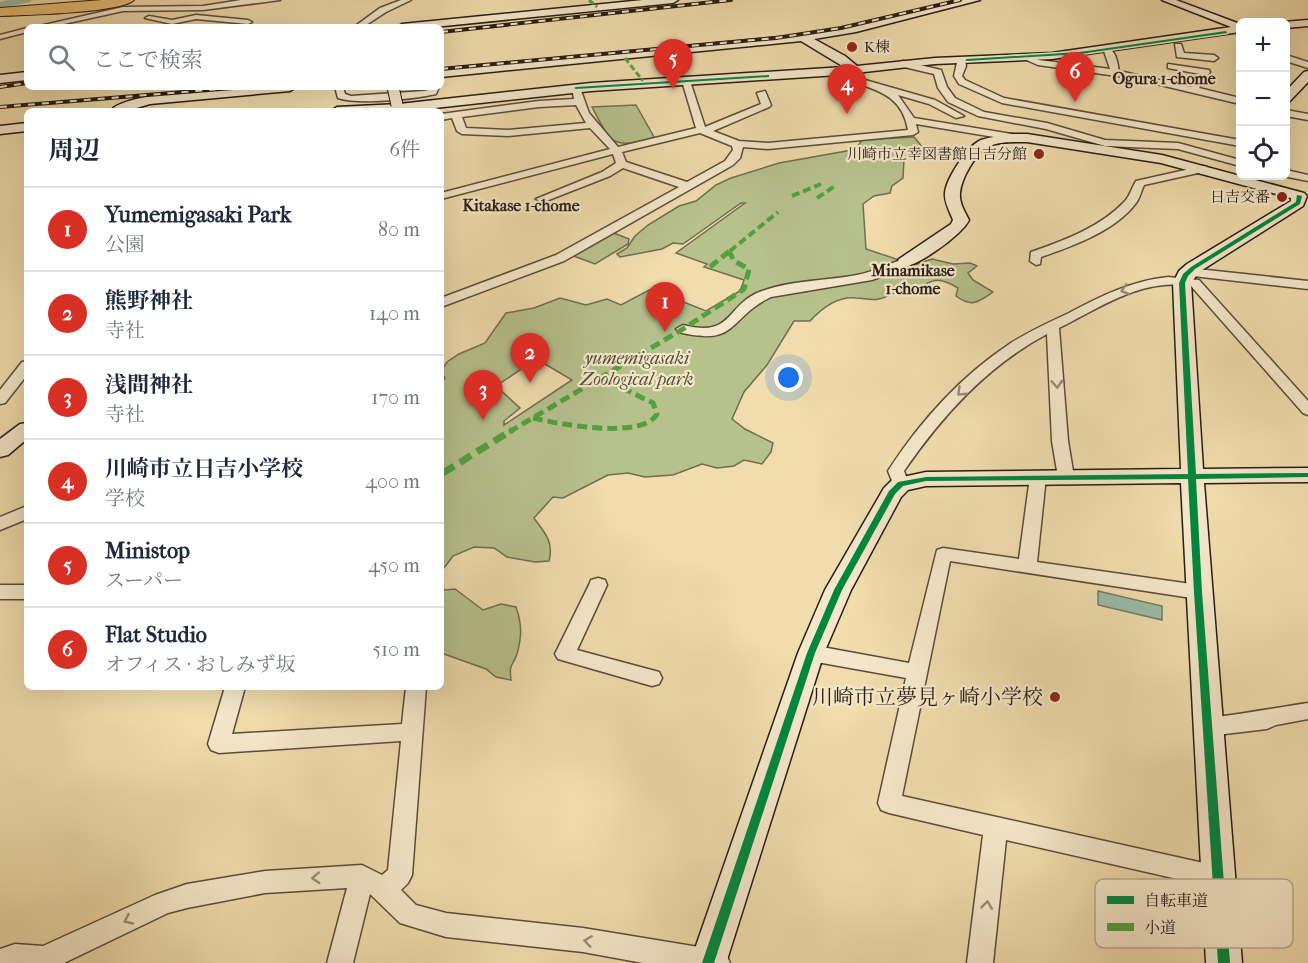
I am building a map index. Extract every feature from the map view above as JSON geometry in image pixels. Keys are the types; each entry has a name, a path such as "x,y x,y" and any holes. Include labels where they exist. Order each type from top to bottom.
{"highway":[{"path":"0,12 83,7 127,0"}],"street":[{"path":"204,0 242,2"},
{"path":"53,24 123,9 202,8 276,0"},
{"path":"362,24 383,10 407,0"},
{"path":"432,24 673,0"},
{"path":"444,72 802,38 856,29 975,0"},
{"path":"1167,0 1236,26"},
{"path":"492,7 501,17"},
{"path":"148,18 172,22 196,17 248,22"},
{"path":"1303,23 1308,30"},
{"path":"394,90 398,108 576,88 961,60 1026,58 1106,50 1236,29"},
{"path":"0,37 24,31"},
{"path":"802,38 840,58 854,69 862,82 942,106 962,117 1016,137"},
{"path":"1178,46 1180,55 1214,58"},
{"path":"1106,50 1111,54 1115,72"},
{"path":"1026,58 1038,62 1115,72 1236,100"},
{"path":"1290,59 1308,65"},
{"path":"961,60 963,64 958,76 962,82 1002,100 1236,142"},
{"path":"903,64 938,72 938,84 948,97 979,114 1021,124 1048,126 1075,136 1114,144 1167,145 1236,162"},
{"path":"1171,66 1206,72 1194,89"},
{"path":"0,79 24,76"},
{"path":"686,81 703,130 737,144 768,146 913,132 909,112 879,86"},
{"path":"1290,95 1305,82"},
{"path":"576,88 578,102 592,125 615,149 622,164 687,186"},
{"path":"123,108 150,100 258,90"},
{"path":"340,90 342,98 354,99 424,94 434,90"},
{"path":"349,90 370,90"},
{"path":"444,195 615,149 703,130 766,105 762,93"},
{"path":"444,117 538,104 578,102"},
{"path":"902,104 942,106"},
{"path":"1290,114 1308,117"},
{"path":"456,115 462,131 508,133 592,125"},
{"path":"911,120 1141,155 1306,195"},
{"path":"0,130 24,128"},
{"path":"683,329 713,333 721,330 750,302 767,294 865,277 888,271 905,263 958,227 961,220 953,202 952,192 960,172 977,148 993,141 1016,137"},
{"path":"445,298 560,258 729,163 735,158 738,150 737,144"},
{"path":"1036,261 1035,255 1097,228 1125,208 1132,202 1140,183 1199,168 1213,156"},
{"path":"542,199 606,174 622,164"},
{"path":"1290,177 1306,195"},
{"path":"1282,180 1306,195"},
{"path":"1185,276 1298,203 1306,195"},
{"path":"1185,276 1195,283 1308,410"},
{"path":"1185,276 1191,475 1217,878 889,803 943,554 1198,592"},
{"path":"901,484 896,471 930,424 964,388 1002,356 1051,326 1120,291 1185,276 1308,285"},
{"path":"1051,326 1054,334 1060,441 1066,477"},
{"path":"0,400 24,369"},
{"path":"0,450 24,431"},
{"path":"0,962 15,957 45,961 164,903 187,896 265,882 362,876 384,890 409,915 446,925 583,940 711,962 811,653 854,558 885,502 901,484 926,479 1308,475"},
{"path":"1027,566 1038,477"},
{"path":"0,524 24,513"},
{"path":"598,585 565,654 652,678"},
{"path":"0,592 24,592"},
{"path":"811,653 918,672"},
{"path":"234,690 219,744 411,732"},
{"path":"384,890 400,875 416,690"},
{"path":"1208,727 1267,720 1270,717 1308,711"},
{"path":"980,963 996,827"},
{"path":"340,963 362,876"},
{"path":"1223,948 1224,963"}],"green space":[{"path":"636,105 653,139 629,143 614,141 604,129 592,107"},
{"name":"yumemigasaki Zoological park","path":"914,137 924,149 923,154 904,159 903,178 892,186 890,193 874,196 863,204 866,249 914,265 932,259 953,264 970,263 977,266 968,273 973,280 993,292 979,301 966,302 956,296 958,288 938,280 910,294 896,292 876,300 843,299 819,312 810,321 794,321 767,365 744,392 732,419 745,429 773,443 771,452 762,464 744,460 734,466 717,468 702,464 673,475 645,477 628,473 608,475 563,498 553,497 534,518 549,543 549,561 535,562 507,557 494,548 474,547 453,556 444,568 444,366 447,362 485,343 506,313 534,308 560,298 586,305 607,299 621,305 651,289 706,311 740,291 744,280 704,267 707,264 676,253 745,203 741,203 683,244 673,243 662,249 620,257 617,254 627,248 635,236 648,225 679,206 696,201 716,185 731,178 779,163 852,150 862,140","holes":["545,364 572,380 504,425 504,421 520,408 496,386 523,368"]},
{"path":"611,232 629,239 628,244 595,264 571,255"},
{"path":"444,589 455,589 483,610 501,604 516,607 520,636 517,654 511,668 511,680 496,677 486,669 444,654"}],"shaded area":[{"path":"1098,591 1162,606 1162,620 1098,605"}],"waterway":[{"path":"0,5 26,0"}],"railway":[{"path":"444,32 731,0"},
{"path":"444,69 776,38 841,28 960,0"},
{"path":"0,87 24,83"},
{"path":"0,107 208,90"}],"marked path":[{"path":"589,0 597,7"},
{"path":"625,58 643,81"},
{"path":"792,196 821,184"},
{"path":"817,198 835,186"},
{"path":"710,267 778,212"},
{"path":"444,472 565,397 683,329 744,289 749,269 734,261 729,251"},
{"path":"533,418 609,428 639,427 654,420 657,414 653,403 600,377"}],"cycle path":[{"path":"967,60 1080,53 1226,32"},
{"path":"576,88 768,76"},
{"path":"1218,879 1198,592 1182,283 1185,275 1193,268 1298,203 1299,196"},
{"path":"708,963 811,653 838,590 892,493 901,484 926,479 1308,475"},
{"path":"1223,948 1224,963"}],"place":[{"name":"K棟","path":"852,47"},
{"name":"Ministop","path":"673,89"},
{"name":"Flat Studio","path":"1075,102"},
{"name":"川崎市立日吉小学校","path":"847,114"},
{"name":"川崎市立幸図書館日吉分館","path":"1039,154"},
{"name":"日吉交番","path":"1282,197"},
{"name":"Yumemigasaki Park","path":"665,332"},
{"name":"熊野神社","path":"530,383"},
{"name":"浅間神社","path":"483,420"},
{"name":"川崎市立夢見ヶ崎小学校","path":"1055,697"}],"district":[{"name":"Ogura 1-chome","path":"1164,78"},
{"name":"Kitakase 1-chome","path":"521,205"},
{"name":"Minamikase 1-chome","path":"913,279"}]}
